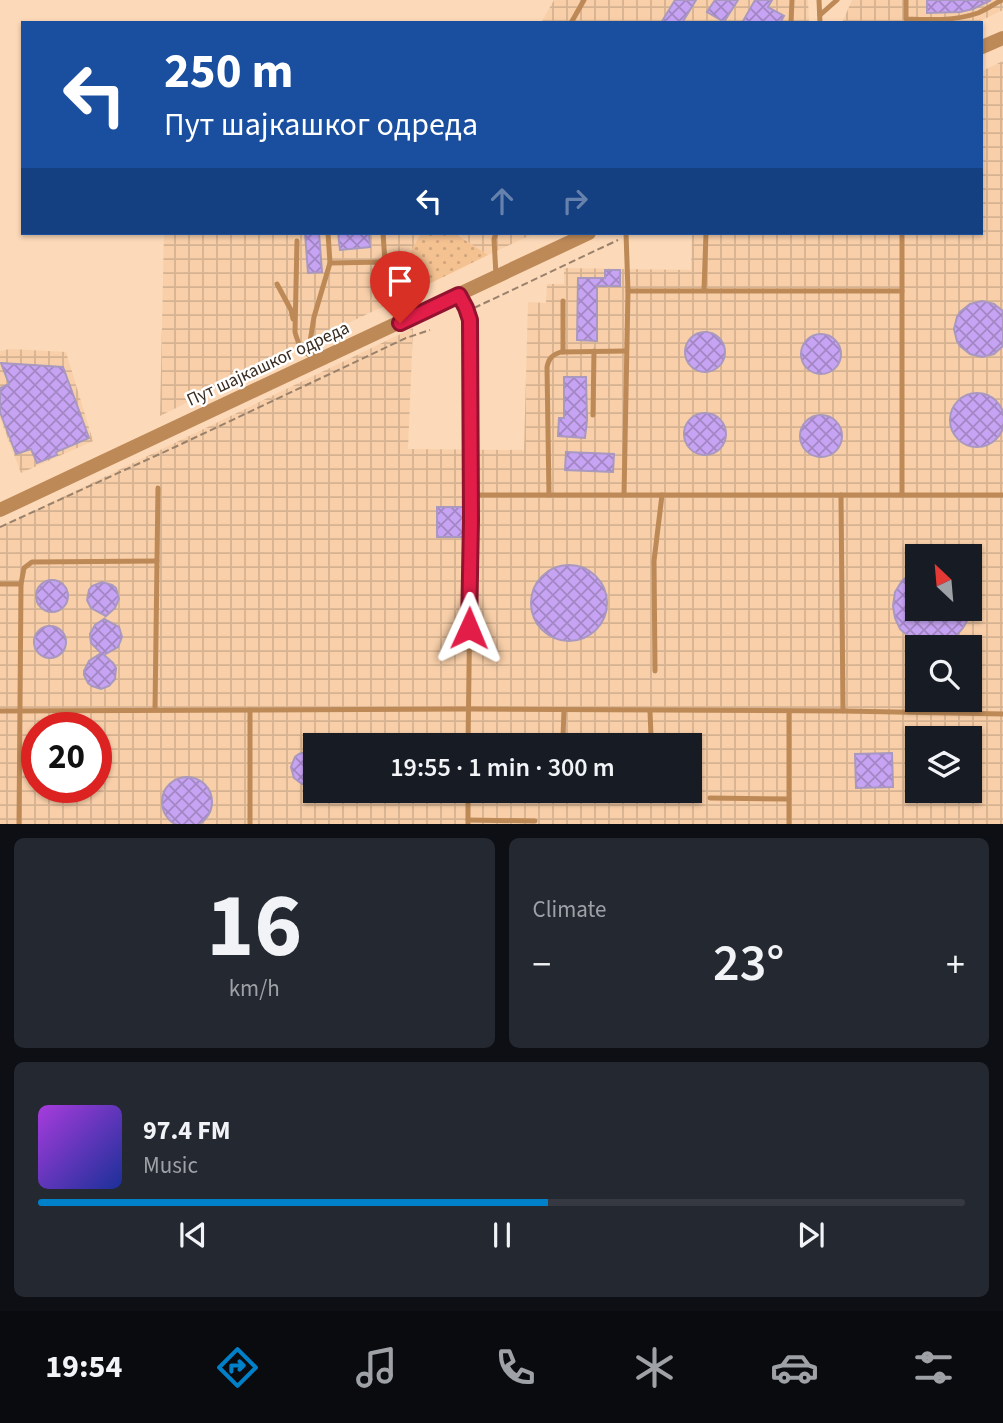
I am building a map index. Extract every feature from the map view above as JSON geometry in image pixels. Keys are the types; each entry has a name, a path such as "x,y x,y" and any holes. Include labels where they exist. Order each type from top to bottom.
{"street":[{"path":"983,47 1003,38"},
{"name":"Пут шајкашког одреда","path":"0,510 586,235"}],"lane":[{"path":"572,21 584,0"},
{"path":"791,21 792,0"},
{"path":"819,0 820,21"},
{"path":"820,15 837,0"},
{"path":"906,0 906,19 933,20 961,18 980,12 1002,0"},
{"path":"317,362 310,342 314,317 330,263 328,235"},
{"path":"330,263 385,262 383,235"},
{"path":"495,235 496,278"},
{"path":"624,495 628,291 626,235"},
{"path":"704,290 706,235"},
{"path":"902,235 902,495"},
{"path":"295,332 297,241"},
{"path":"277,284 291,310 298,344 317,362"},
{"path":"628,291 902,291"},
{"path":"459,295 470,320 468,733"},
{"path":"563,300 563,352"},
{"path":"593,415 594,351"},
{"path":"549,495 548,360 553,354 563,352 626,351"},
{"path":"155,710 158,488"},
{"path":"470,495 1003,495"},
{"path":"655,671 654,561 662,495"},
{"path":"841,495 843,711"},
{"path":"19,824 21,584 24,568 32,562 157,561"},
{"path":"0,584 21,584"},
{"path":"0,711 468,709 1003,714"},
{"path":"250,710 250,824"},
{"path":"564,710 564,733"},
{"path":"650,711 650,733"},
{"path":"789,712 789,824"},
{"path":"710,798 789,799"},
{"path":"468,803 468,822 535,821"}],"path":[{"path":"467,312 624,235"},
{"path":"0,527 406,338 430,330"}],"shaded area":[{"path":"554,0 808,0 809,21 542,21"},
{"path":"852,0 1003,0 1003,10 980,21 843,21"},
{"path":"1003,61 1003,824 0,824 0,527 413,328 408,449 524,450 528,302 546,303 547,284 564,284 564,268 691,270 692,235 983,235 983,71"},
{"path":"164,235 420,235 380,308 160,416"},
{"path":"420,235 457,235 488,255 380,308"},
{"path":"457,235 531,235 488,255"},
{"path":"10,349 66,352 93,441 21,473 0,418 0,351"}],"building":[{"path":"675,0 696,0 683,21 662,21"},
{"path":"715,0 738,0 725,21 707,12"},
{"path":"755,0 772,0 768,7 784,16 781,21 743,21"},
{"path":"927,0 991,0 960,12 927,13"},
{"path":"305,235 319,235 322,272 308,273"},
{"path":"338,235 369,235 370,247 340,250"},
{"path":"605,270 620,270 620,286 597,286 597,341 577,340 578,278 605,278"},
{"path":"982,301 994,304 1003,311 1003,346 994,354 982,357 970,354 960,346 954,329 960,312 970,304"},
{"path":"705,332 719,338 725,352 719,366 705,372 691,366 685,352 691,338"},
{"path":"821,334 829,335 835,340 840,346 840,362 835,368 829,373 821,374 813,373 807,368 802,362 801,354 802,346 807,340 813,335"},
{"path":"1,363 63,367 89,438 37,463 31,449 16,454 0,412 0,388 9,384"},
{"path":"564,377 586,377 585,438 558,436 559,418 564,418"},
{"path":"982,393 992,397 1000,405 1004,420 1000,435 992,443 972,447 962,443 954,435 950,415 954,405 962,397"},
{"path":"705,413 720,419 726,434 720,449 705,455 690,449 684,434 690,419"},
{"path":"821,415 836,421 842,436 836,451 821,457 806,451 800,436 806,421"},
{"path":"566,452 614,454 613,472 565,470"},
{"path":"437,507 465,507 466,537 437,537"},
{"path":"562,565 576,565 590,571 601,582 605,588 605,618 596,630 584,639 562,641 548,635 537,624 531,610 531,596 537,582 548,571"},
{"path":"905,578 905,621 967,621 963,628 957,635 907,635 900,629 893,606 895,592"},
{"path":"52,580 63,585 68,596 63,607 52,612 41,607 36,596 41,585"},
{"path":"102,582 116,588 119,599 115,608 106,616 91,608 87,600 92,586"},
{"path":"104,619 119,627 122,637 118,647 104,655 116,668 115,679 109,686 101,689 88,683 84,671 89,661 101,653 91,643 90,634 95,625"},
{"path":"50,626 61,631 66,642 61,653 50,658 39,653 34,642 39,631"},
{"path":"303,753 303,784 294,778 291,767 299,754"},
{"path":"892,753 893,787 856,788 855,754"},
{"path":"178,779 196,779 210,793 210,811 197,824 177,824 164,811 164,793"}],"route":[{"path":"400,323 459,295 470,320 469,628"}]}
